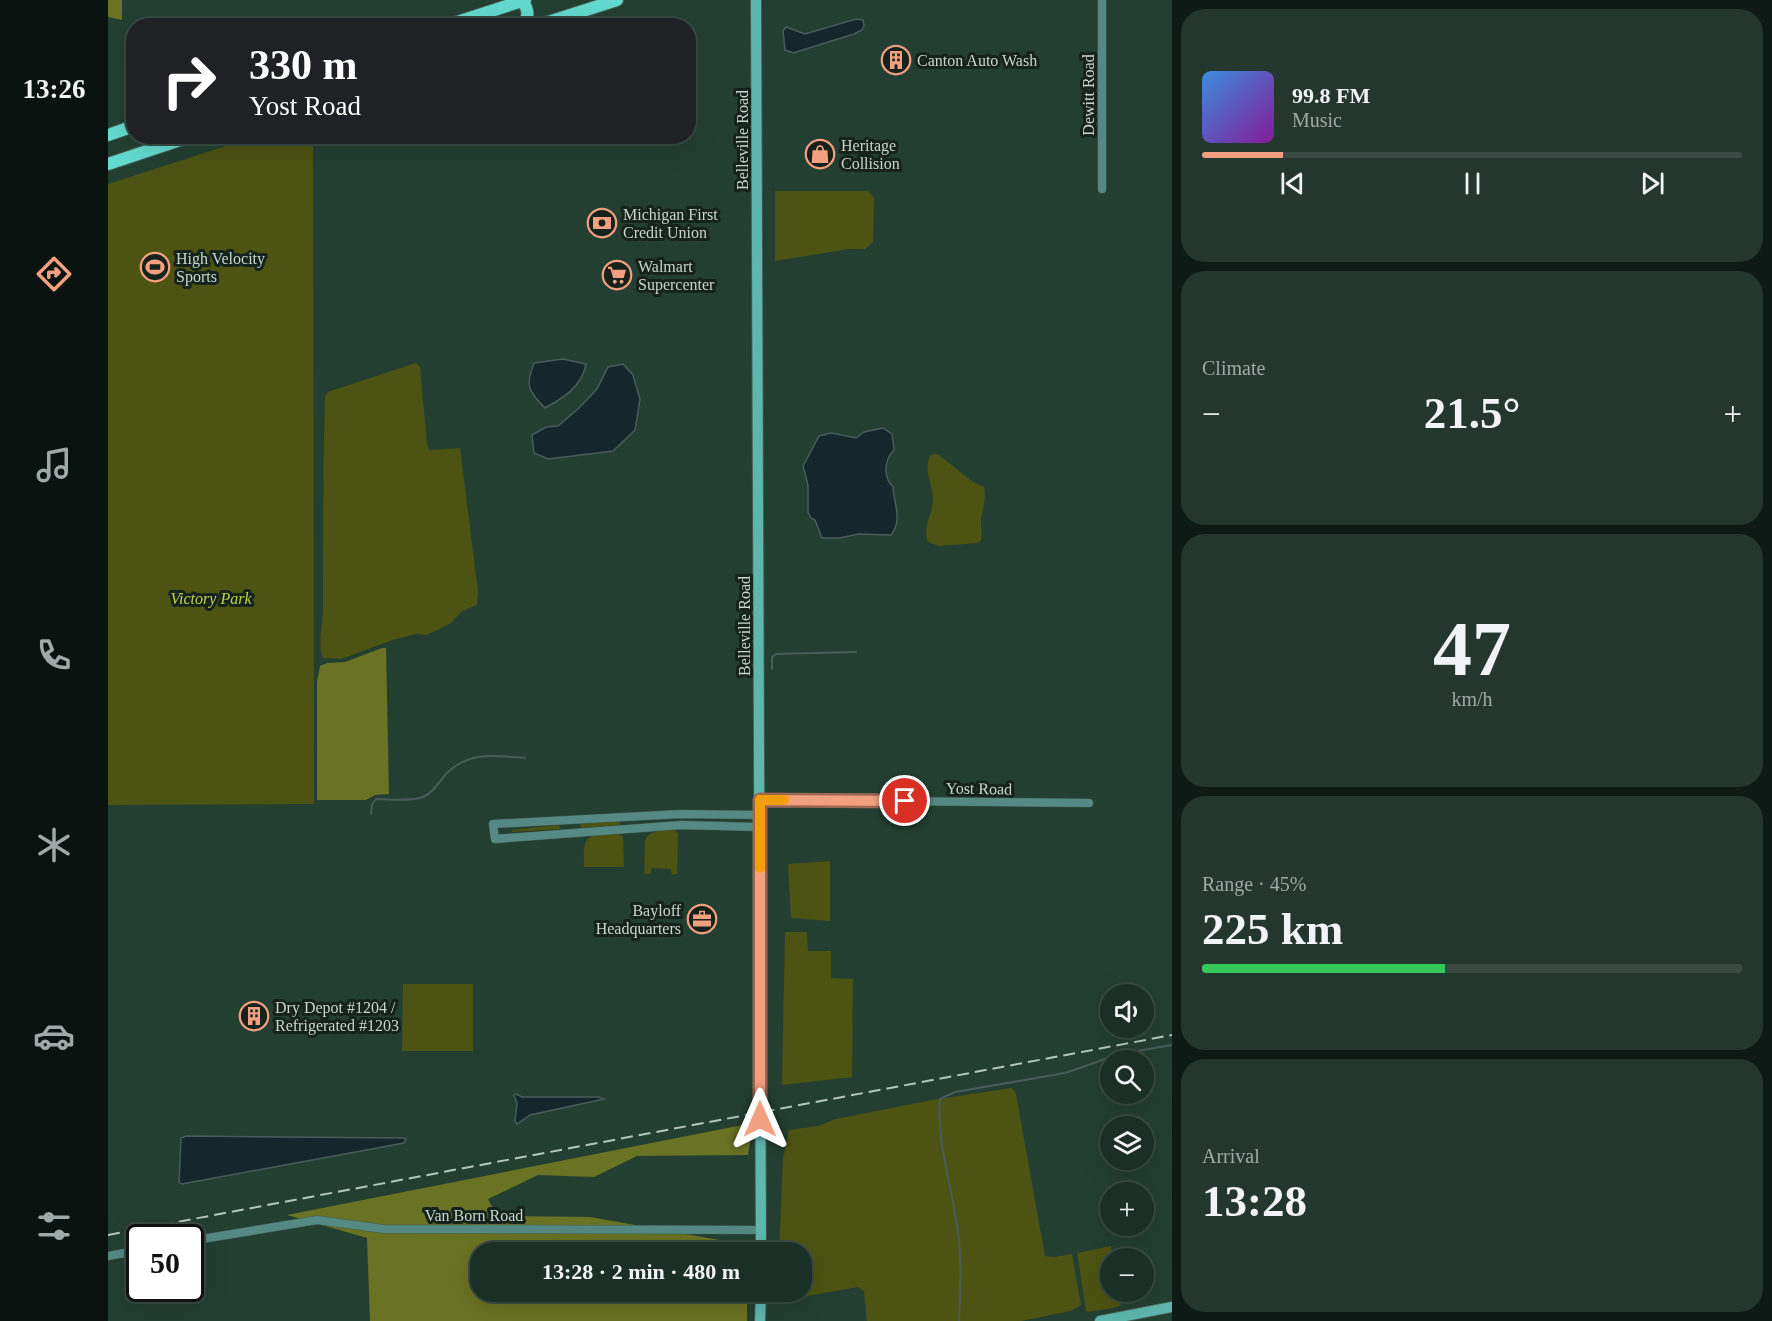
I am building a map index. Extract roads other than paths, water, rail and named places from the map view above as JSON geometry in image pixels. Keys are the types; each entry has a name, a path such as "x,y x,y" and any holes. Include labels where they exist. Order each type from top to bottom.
{"main road":[{"path":"578,0 587,10"},
{"path":"562,18 617,0"},
{"name":"Belleville Road","path":"756,0 761,1242"},
{"path":"470,18 523,1 527,18"},
{"path":"108,135 126,129"},
{"path":"108,164 168,144"},
{"path":"760,1302 760,1321"},
{"path":"1100,1321 1172,1307"}],"street":[{"name":"Dewitt Road","path":"1102,0 1102,189"},
{"name":"Yost Road","path":"760,800 1089,803"},
{"path":"760,815 681,814 493,824 495,839 681,825 760,827"},
{"path":"681,814 681,825"},
{"path":"634,816 635,829"},
{"path":"573,820 574,833"},
{"name":"Van Born Road","path":"204,1238 317,1220 384,1229 761,1230"},
{"path":"108,1256 126,1253"}],"water":[{"path":"856,19 863,20 864,26 862,30 854,34 793,53 785,50 783,31 786,27 805,34"},
{"path":"563,359 586,364 584,372 571,391 545,408 530,388 534,363"},
{"path":"623,364 633,375 640,399 635,430 613,451 548,459 534,453 532,435 546,427 558,426 597,389 608,367"},
{"path":"883,428 892,434 894,450 888,459 886,474 893,487 897,512 895,529 891,535 859,534 839,538 822,538 815,520 808,512 808,485 803,466 819,436 831,433 856,438 864,432"},
{"path":"514,1095 522,1097 599,1097 604,1099 530,1115 517,1124 515,1121 517,1103"},
{"path":"186,1136 406,1139 404,1143 182,1184 179,1182 181,1138"}],"waterway":[{"path":"772,669 772,657 776,654 856,652"},
{"path":"371,814 372,804 376,799 400,800 427,795 446,774 464,761 483,756 525,758"},
{"path":"959,1321 960,1252 943,1153 940,1099 955,1092 1065,1073 1120,1054 1172,1045"}],"railway":[{"path":"108,1235 1172,1035"}],"place":[{"name":"Canton Auto Wash","path":"896,60"},
{"name":"Heritage Collision","path":"820,154"},
{"name":"Michigan First Credit Union","path":"602,223"},
{"name":"High Velocity Sports","path":"155,267"},
{"name":"Walmart Supercenter","path":"617,275"},
{"name":"Bayloff Headquarters","path":"702,919"},
{"name":"Dry Depot #1204 / Refrigerated #1203","path":"254,1016"}],"park label":[{"name":"Victory Park","path":"211,598"}]}
